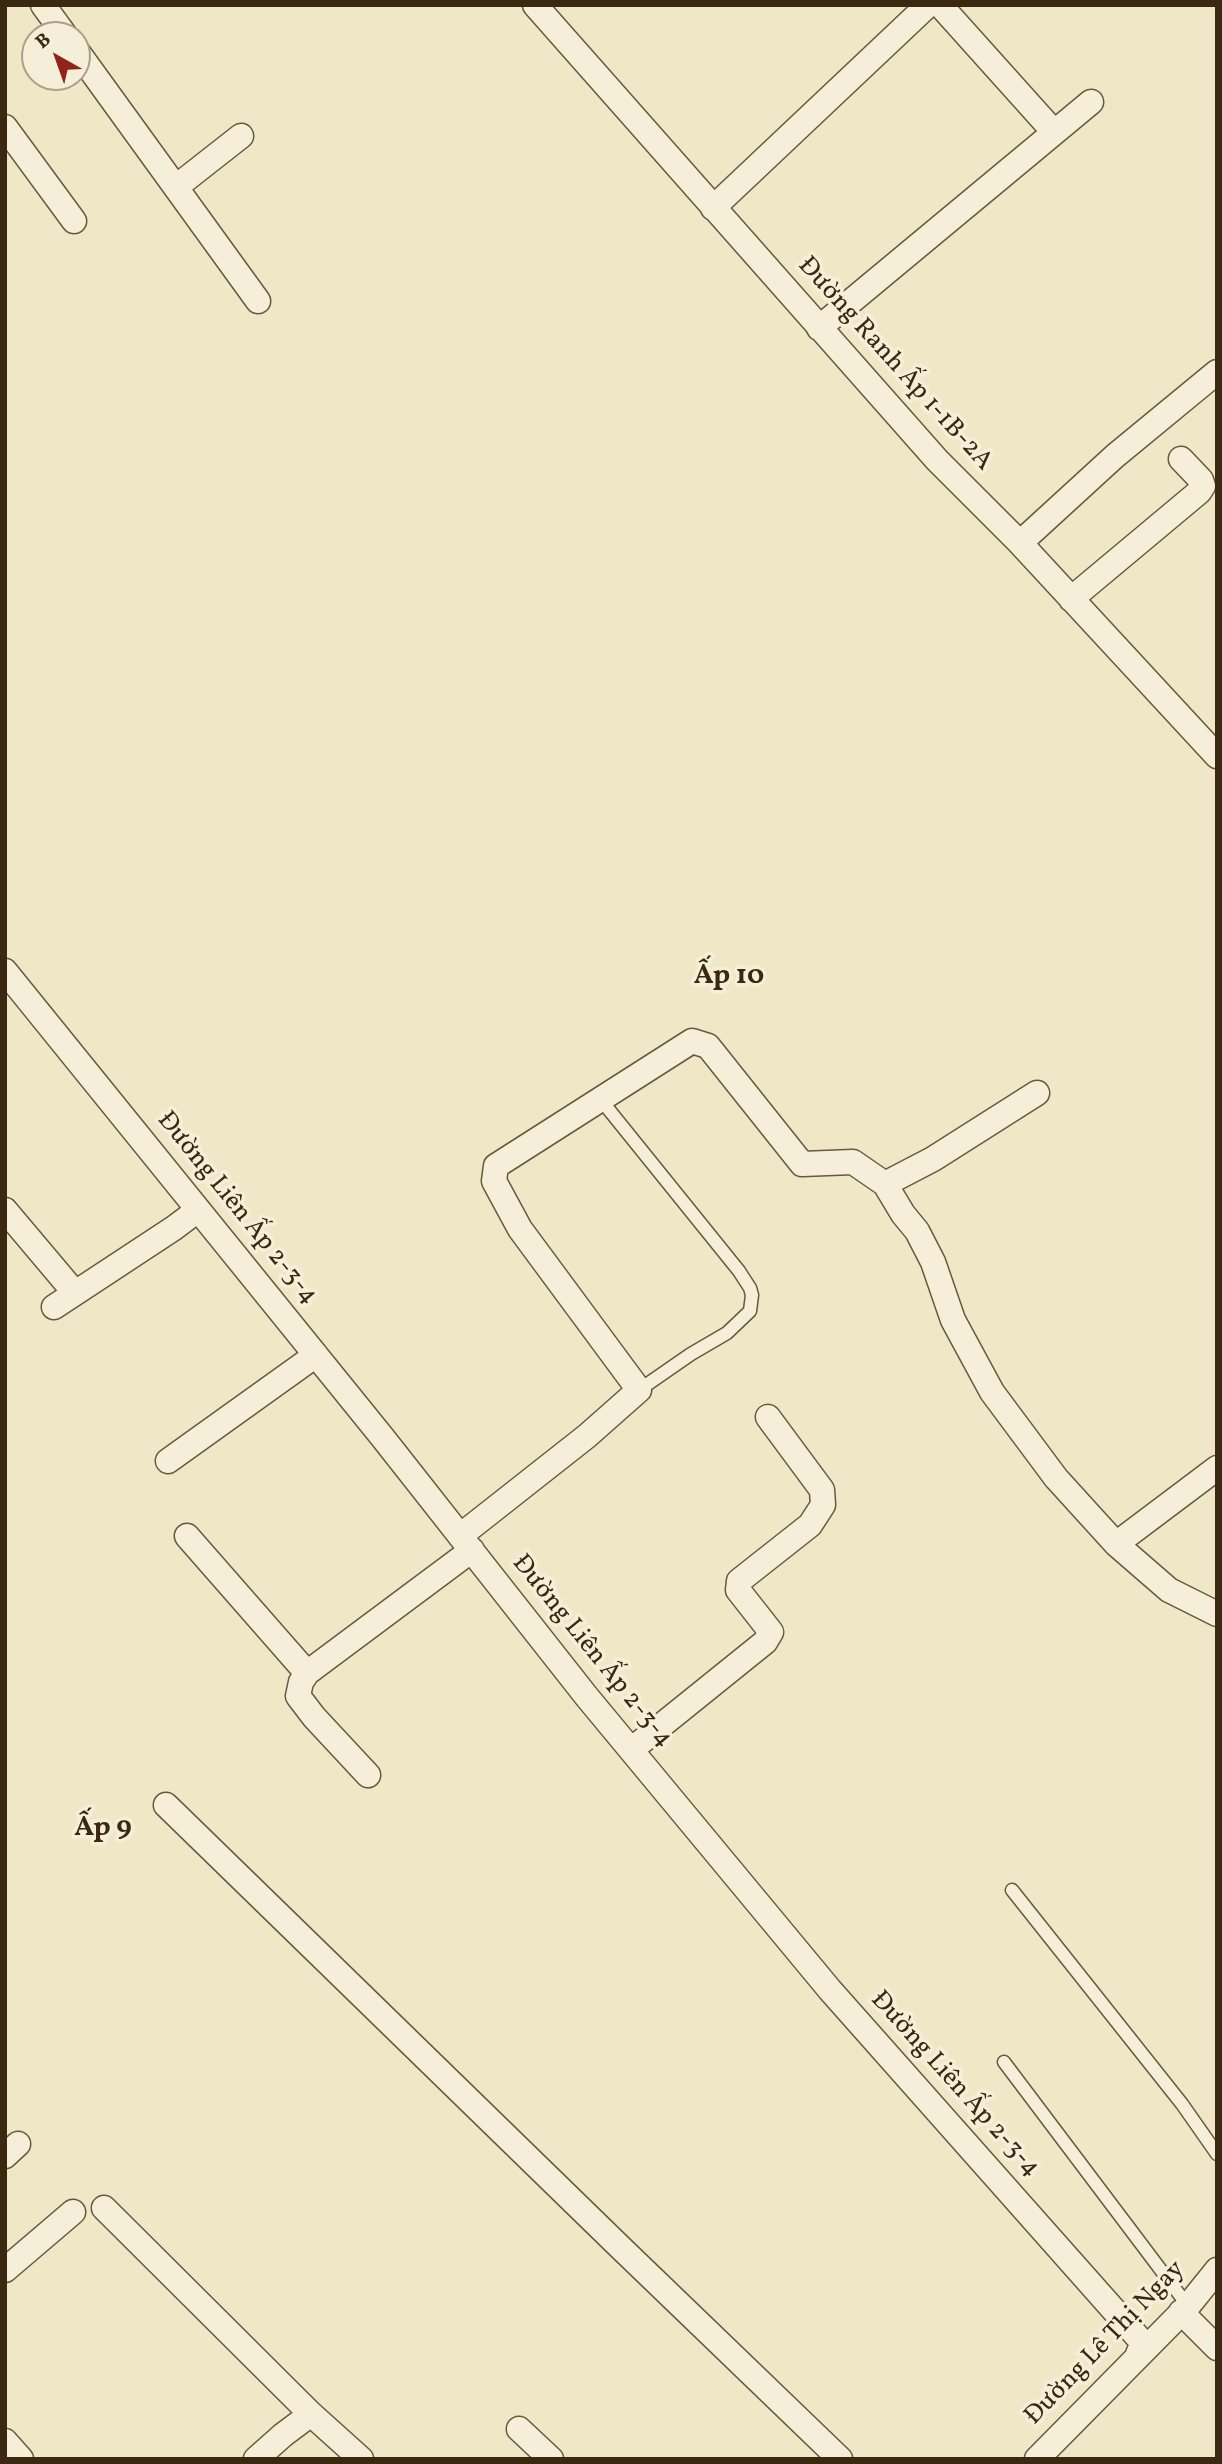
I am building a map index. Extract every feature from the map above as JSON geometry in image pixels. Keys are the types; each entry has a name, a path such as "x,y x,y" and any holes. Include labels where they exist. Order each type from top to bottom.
{"street":[{"path":"43,5 55,21"},
{"name":"Đường Ranh Ấp 1-1B-2A","path":"535,5 937,460 1020,543 1217,757"},
{"path":"713,208 928,5"},
{"path":"940,5 1054,132"},
{"path":"91,70 258,301"},
{"path":"819,328 1091,102"},
{"path":"5,127 74,221"},
{"path":"176,187 242,136"},
{"path":"1020,543 1115,456 1217,372"},
{"path":"1071,599 1199,492 1203,486 1201,480 1181,459"},
{"name":"Đường Liên Ấp 2-3-4","path":"5,971 631,1750 832,1993 1143,2343 1138,2354"},
{"path":"369,1775 314,1717 298,1696 301,1682 307,1673 466,1543 639,1391 520,1229 494,1181 496,1167 692,1041 708,1046 802,1164 853,1162 885,1184 903,1214 918,1231 933,1262 953,1320 992,1392 1056,1478 1116,1544 1169,1590 1217,1614"},
{"path":"885,1184 933,1158 1037,1093"},
{"path":"5,1210 75,1293"},
{"path":"54,1307 198,1210"},
{"path":"168,1461 316,1355"},
{"path":"631,1750 765,1642 771,1632 738,1590 739,1581 810,1525 823,1505 822,1490 768,1417"},
{"path":"1116,1544 1217,1468"},
{"path":"187,1536 307,1673"},
{"path":"166,1805 840,2459"},
{"path":"104,2208 311,2414 361,2459"},
{"path":"5,2270 73,2212"},
{"name":"Đường Lê Thị Ngay","path":"1037,2459 1184,2309 1217,2270"},
{"path":"1184,2309 1217,2348"},
{"path":"256,2459 311,2414"},
{"path":"519,2429 551,2459"},
{"path":"5,2441 22,2459"}],"lane":[{"path":"601,1100 739,1271 751,1288 752,1295 750,1311 727,1333 691,1353 639,1391"},
{"path":"1012,1890 1182,2104 1217,2154"},
{"path":"1004,2062 1184,2309"}],"district":[{"name":"Ấp 10","path":"729,978"},
{"name":"Ấp 9","path":"103,1830"}]}
